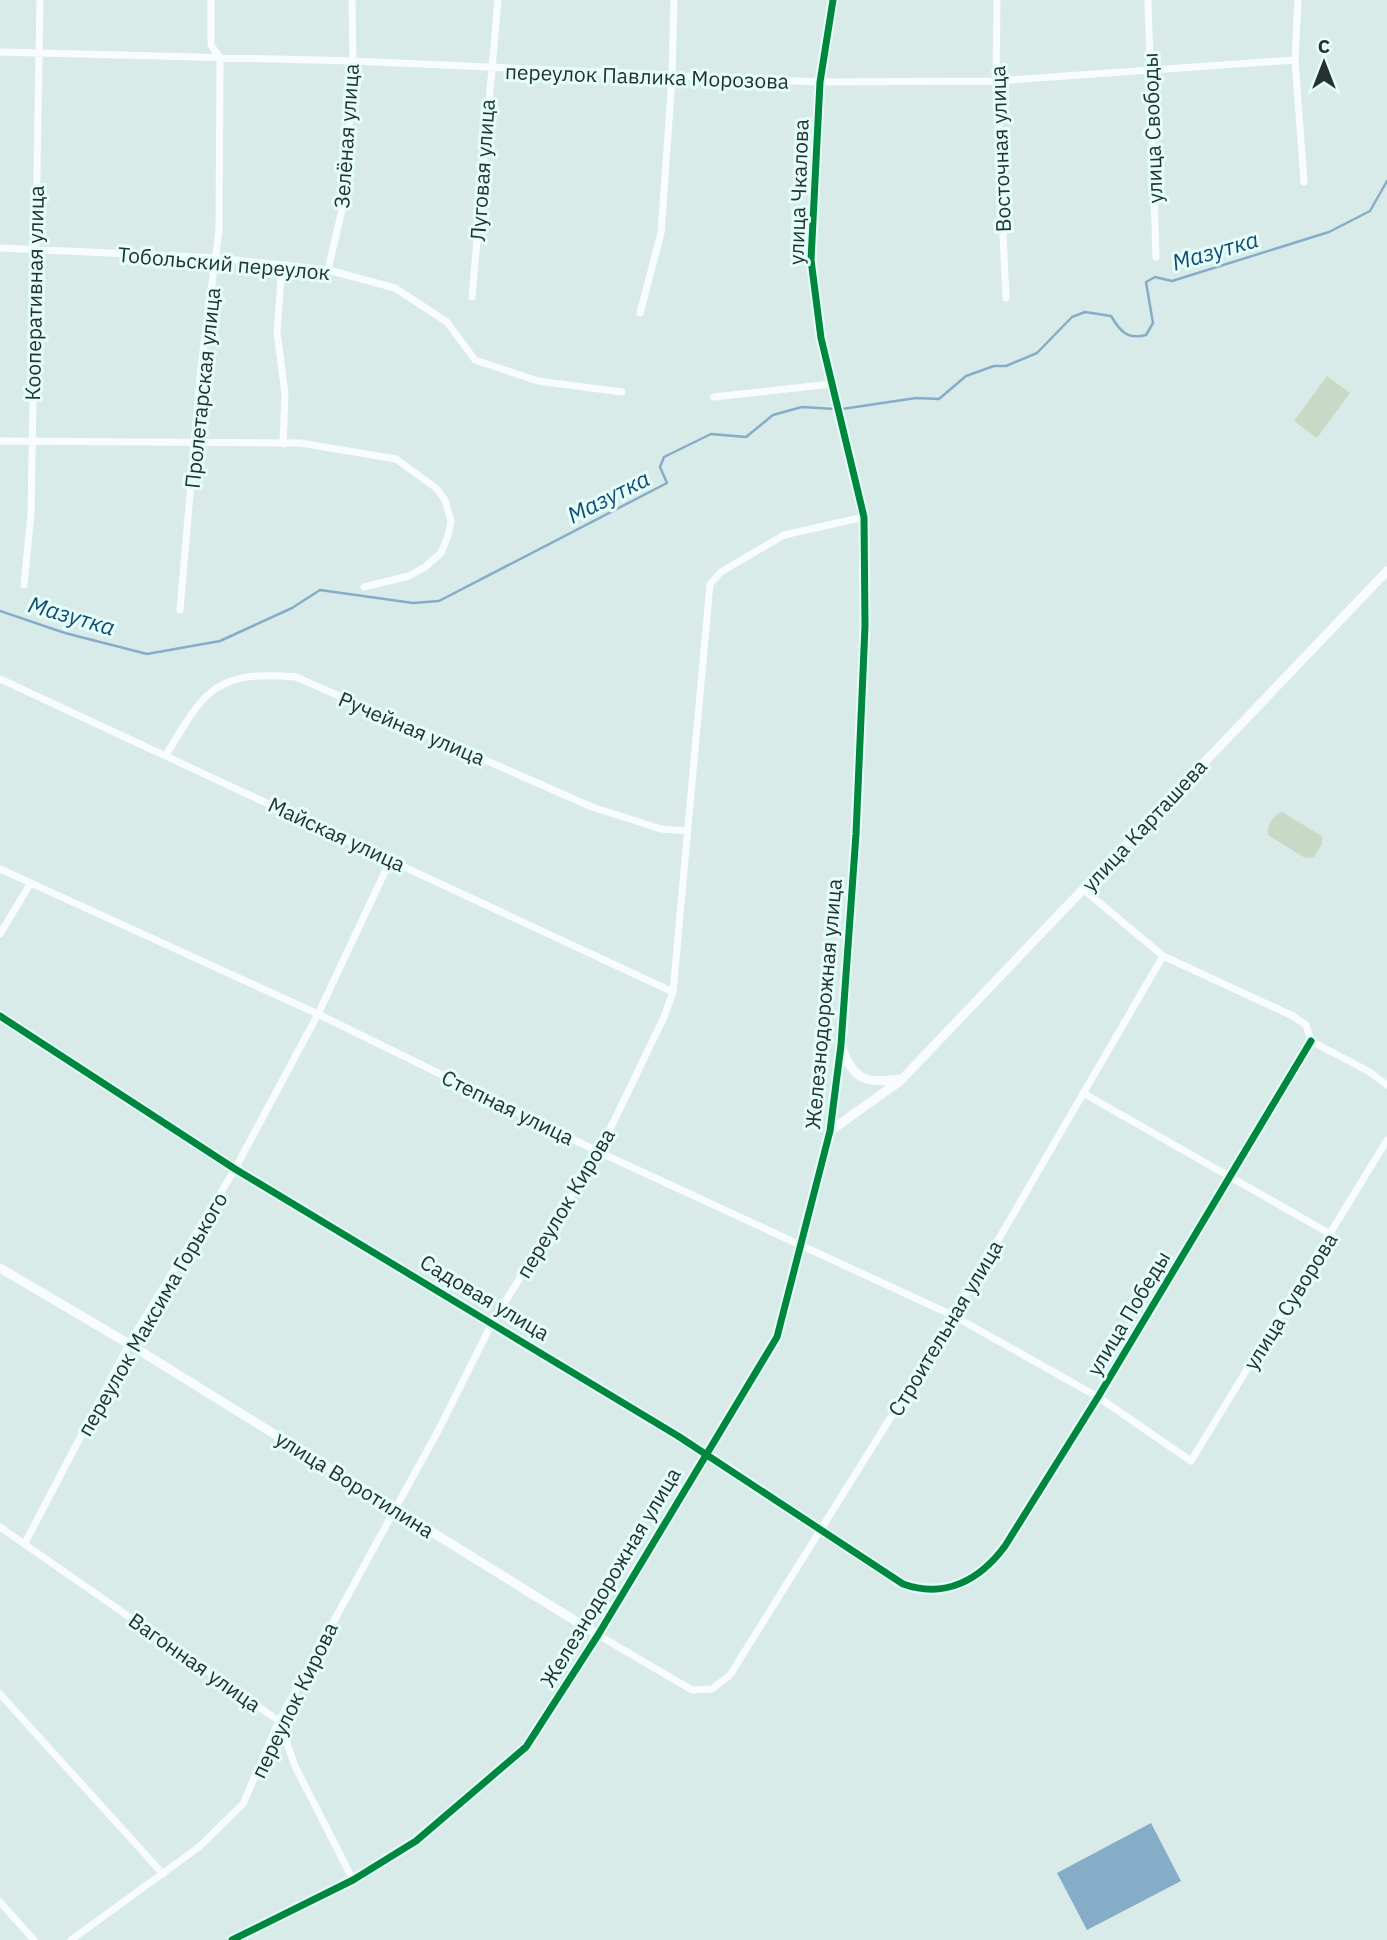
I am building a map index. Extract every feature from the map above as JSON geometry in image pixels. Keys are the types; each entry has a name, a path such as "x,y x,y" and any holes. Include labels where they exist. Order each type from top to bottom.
{"street":[{"name":"Кооперативная улица","path":"24,585 31,514 40,0"},
{"name":"Пролетарская улица","path":"180,610 201,366 217,258 222,152 220,58 211,45 211,0"},
{"name":"Зелёная улица","path":"328,270 345,197 353,61 352,0"},
{"name":"Луговая улица","path":"472,298 489,69 498,0"},
{"path":"640,313 661,233 672,78 674,0"},
{"name":"улица Чкалова","path":"831,384 811,260 820,82 833,0"},
{"name":"Восточная улица","path":"997,0 996,81 1006,298"},
{"name":"улица Свободы","path":"1147,0 1156,257"},
{"path":"1298,0 1295,60 1304,182"},
{"name":"переулок Павлика Морозова","path":"0,52 353,61 672,78 820,82 996,81 1295,60"},
{"name":"Тобольский переулок","path":"0,248 217,258 328,270 395,288 447,323 475,360 538,381 622,392"},
{"path":"282,265 276,332 285,394 283,444"},
{"path":"715,397 831,384"},
{"name":"Железнодорожная улица","path":"232,1940 353,1880 416,1841 526,1747 598,1635 777,1337 830,1130 841,1045 856,834 866,626 864,517 831,384"},
{"path":"0,441 300,443 396,459 436,488 445,500 450,522 441,553 425,567 409,576 364,587"},
{"name":"переулок Кирова","path":"71,1940 199,1847 243,1804 279,1721 393,1508 439,1429 493,1321 599,1152 664,1017 673,992 710,584 721,572 784,535 864,517"},
{"name":"улица Карташева","path":"830,1130 902,1079 1386,569"},
{"name":"Ручейная улица","path":"166,755 190,714 213,688 239,678 265,675 296,677 592,807 661,829 687,831"},
{"name":"Майская улица","path":"0,679 673,992"},
{"name":"переулок Максима Горького","path":"25,1543 130,1344 236,1169 318,1014 391,859"},
{"name":"Степная улица","path":"0,869 318,1014 599,1152 954,1316 1098,1397 1191,1461"},
{"path":"0,934 30,884"},
{"path":"1083,889 1163,956 1293,1016 1306,1025 1311,1041 1368,1071 1387,1085"},
{"name":"Строительная улица","path":"712,1689 730,1675 954,1316 1163,956"},
{"name":"Садовая улица","path":"0,1016 236,1169 493,1321 705,1454 903,1584 920,1590 956,1586"},
{"name":"улица Победы","path":"956,1586 976,1578 992,1564 1098,1397 1311,1041"},
{"path":"841,1045 852,1071 865,1080 902,1079"},
{"path":"1083,1093 1332,1235"},
{"name":"улица Суворова","path":"1191,1461 1332,1235 1387,1140"},
{"name":"улица Воротилина","path":"0,1268 130,1344 598,1635 692,1690 712,1689"},
{"name":"Вагонная улица","path":"0,1527 279,1721 295,1766 353,1880"},
{"path":"0,1694 163,1874"},
{"path":"0,1902 34,1940"}],"green space":[{"path":"1327,376 1350,393 1317,438 1294,421"},
{"path":"1282,812 1322,836 1322,844 1314,857 1305,858 1268,835 1271,821"}],"water":[{"path":"1151,1823 1181,1881 1087,1930 1057,1873"}],"waterway":[{"name":"Мазутка","path":"842,409 916,398 939,399 966,376 994,366 1006,366 1037,353 1072,317 1085,312 1111,316 1121,330 1129,335 1146,335 1153,323 1146,282 1155,277 1172,281 1329,232 1370,211 1387,181"},
{"name":"Мазутка","path":"0,611 65,633 147,654 220,641 292,608 320,590 413,603 439,601 667,483 660,467 664,457 711,434 746,437 773,415 802,407 835,409"}],"cycle path":[{"path":"232,1940 353,1880 416,1841 526,1747 598,1635 777,1337 830,1131 841,1045 856,834 865,626 864,517 821,338 811,260 820,82 833,0"},
{"path":"0,1016 235,1169 678,1436 903,1584 933,1589 947,1588 973,1577 1005,1546 1098,1397 1311,1041"}]}
